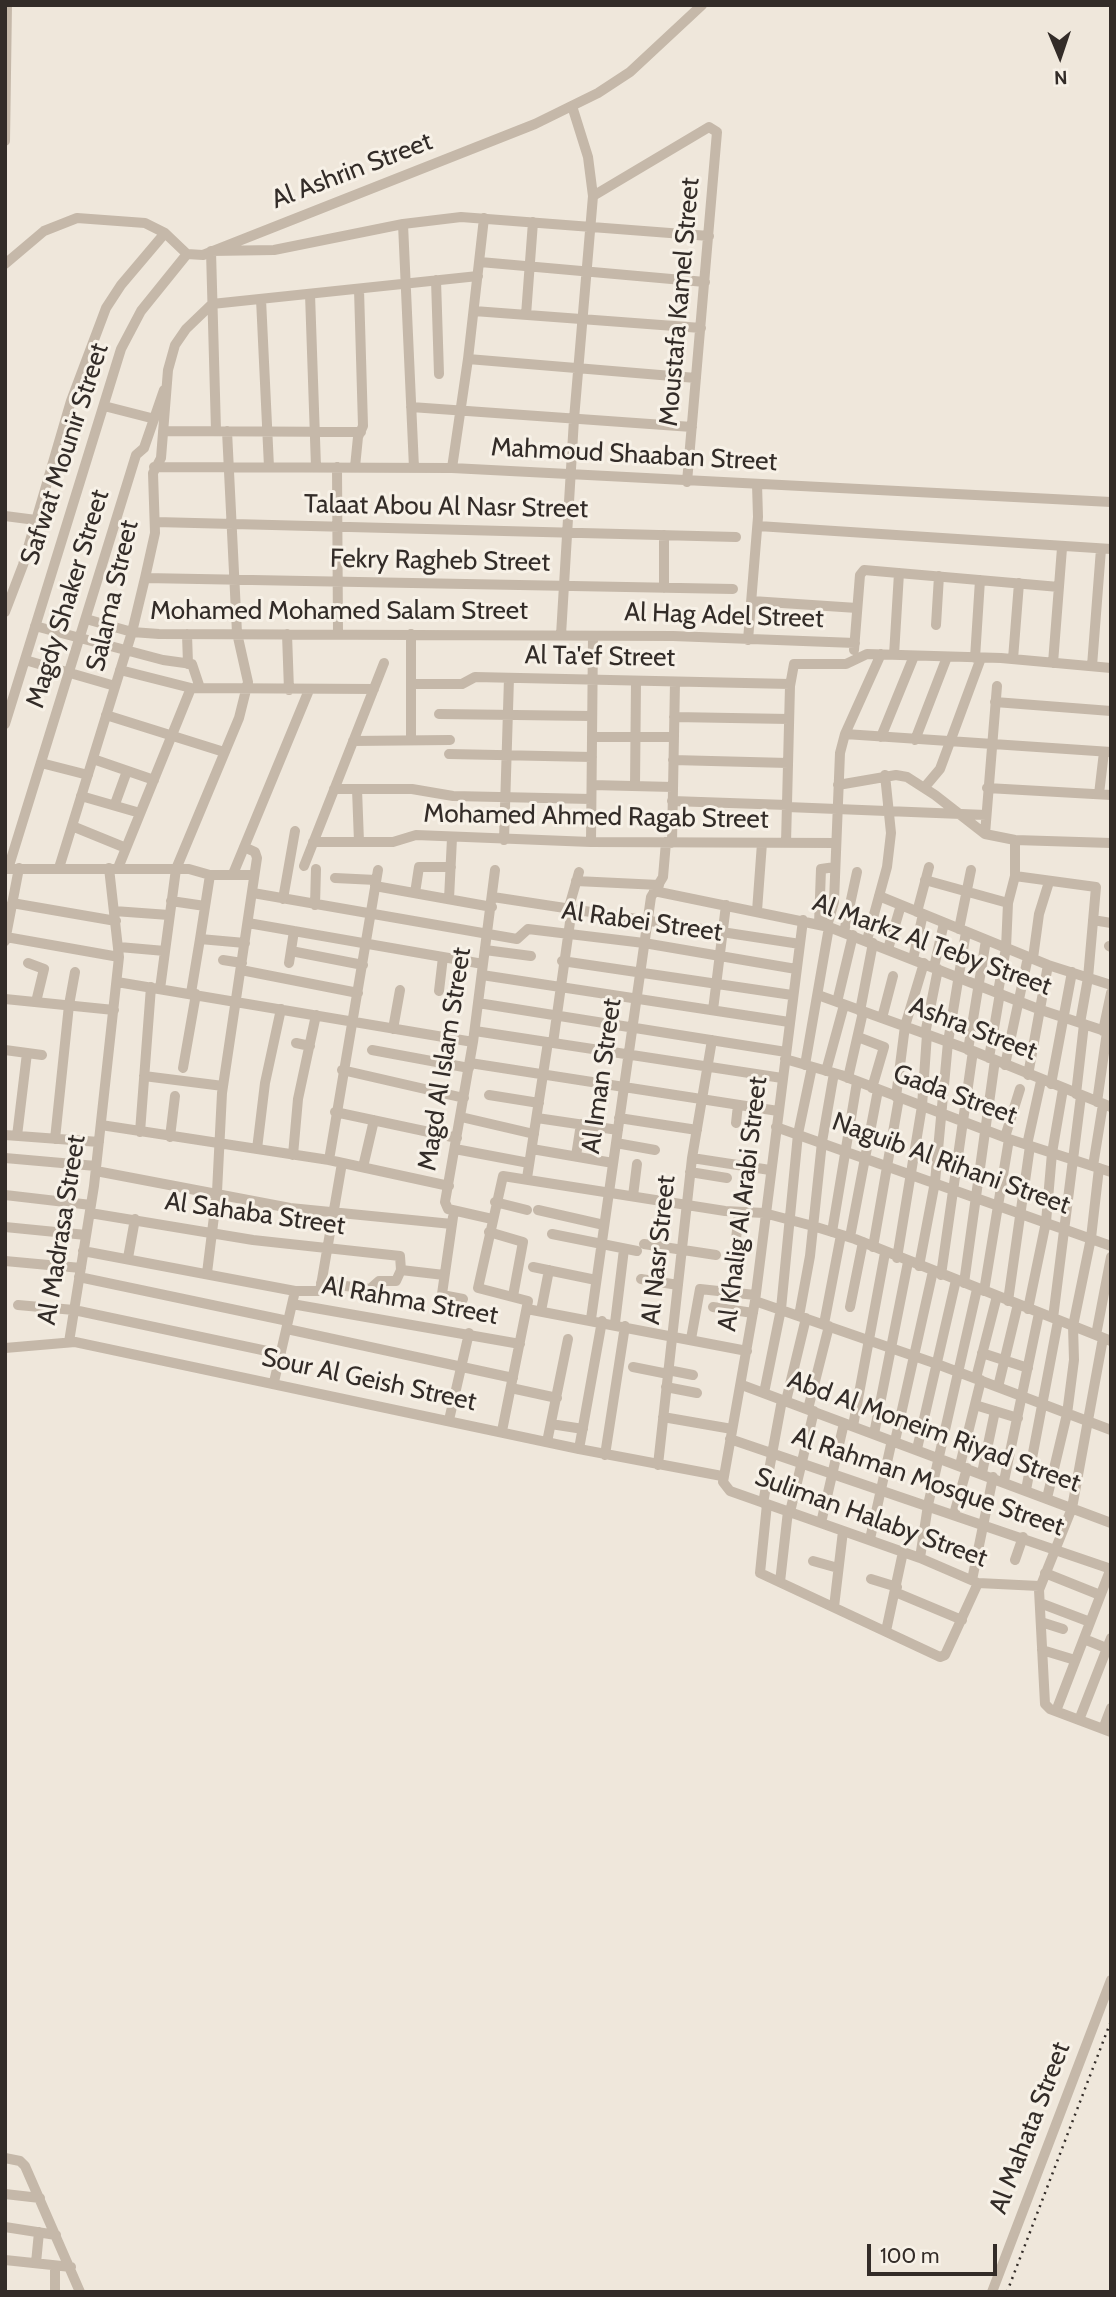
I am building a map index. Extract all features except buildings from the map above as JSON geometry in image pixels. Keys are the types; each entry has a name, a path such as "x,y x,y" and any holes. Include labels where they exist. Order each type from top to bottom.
{"street":[{"path":"5,141 7,5"},
{"name":"Al Ashrin Street","path":"187,254 211,251 535,124 630,72 702,5"},
{"path":"561,635 574,419 593,196 588,157 572,106"},
{"name":"Moustafa Kamel Street","path":"593,196 704,130 715,128 718,136 687,482"},
{"path":"5,264 44,230 77,218 135,221 165,233 187,254"},
{"path":"139,1132 156,988 165,951 176,869 224,751 248,682 237,633 229,467 221,431 211,251 285,249 432,219 484,218 709,236"},
{"path":"452,468 484,218"},
{"path":"526,315 533,222"},
{"path":"403,223 414,468"},
{"path":"5,612 36,520 71,401 106,308 121,285 165,233"},
{"name":"Safwat Mounir Street","path":"5,724 130,329 187,254"},
{"path":"480,262 705,282"},
{"path":"212,304 478,276"},
{"path":"436,281 439,374"},
{"path":"355,467 361,432 359,289"},
{"path":"310,294 316,467"},
{"path":"261,299 268,467"},
{"name":"Salama Street","path":"59,867 116,686 145,578 156,522 154,467 161,458 166,386 176,345 196,316 212,304"},
{"path":"474,311 701,328"},
{"path":"468,359 696,378"},
{"name":"Magdy Shaker Street","path":"6,939 12,902 11,869 41,762 136,455 144,448 151,418 166,386"},
{"path":"104,405 151,418"},
{"path":"411,407 692,427"},
{"path":"163,431 361,432"},
{"name":"Mahmoud Shaaban Street","path":"154,467 452,468 1111,502"},
{"path":"337,467 338,634"},
{"path":"748,639 758,526 757,484"},
{"path":"5,516 36,520"},
{"name":"Talaat Abou Al Nasr Street","path":"156,522 736,537"},
{"path":"758,526 1106,549 1092,666"},
{"path":"664,535 664,588"},
{"path":"1053,663 1062,548"},
{"path":"853,661 862,572 1059,587"},
{"path":"894,654 899,573"},
{"path":"936,625 939,576"},
{"name":"Fekry Ragheb Street","path":"145,578 733,589"},
{"path":"924,788 937,776 978,658 980,580"},
{"path":"1013,659 1019,583"},
{"path":"752,601 858,608"},
{"name":"Mohamed Mohamed Salam Street","path":"86,620 132,632 187,634 593,636"},
{"path":"35,626 196,668 196,688 172,735 126,848 113,868"},
{"path":"187,634 188,664"},
{"path":"287,634 289,690"},
{"path":"411,634 411,740"},
{"path":"591,842 593,636"},
{"name":"Al Hag Adel Street","path":"593,636 855,643"},
{"path":"786,843 790,684 794,664 846,664 861,654 894,654 1013,659 1111,668"},
{"path":"764,1393 781,1309 798,1134 825,926 834,902 840,809 840,752 845,734 881,654"},
{"path":"881,737 914,656"},
{"path":"915,740 947,657"},
{"path":"25,660 116,686"},
{"path":"304,866 384,663"},
{"path":"120,670 196,688 247,691 374,690"},
{"name":"Al Ta'ef Street","path":"411,684 462,684 475,677 790,684"},
{"path":"504,839 509,678"},
{"path":"635,786 636,681"},
{"name":"Al Iman Street","path":"579,1450 596,1320 596,1281 644,943 656,888 663,877 669,842 673,801 675,682"},
{"path":"985,834 990,745 997,686"},
{"path":"233,874 309,690"},
{"path":"995,702 1111,711"},
{"path":"439,714 592,716"},
{"path":"106,715 224,751"},
{"path":"674,718 789,719"},
{"path":"845,734 1107,752 1105,794 987,788"},
{"path":"592,737 674,737"},
{"path":"353,741 450,740"},
{"path":"449,754 592,757"},
{"path":"93,759 154,780"},
{"path":"673,760 788,763"},
{"path":"41,762 88,775"},
{"path":"115,804 127,771"},
{"path":"838,785 885,775 907,777 985,834 1015,840 1111,843"},
{"path":"780,1582 789,1512 827,1325 841,1235 852,1080 870,942 891,833 885,775"},
{"path":"592,785 673,787"},
{"path":"334,789 412,789 443,796 592,799"},
{"path":"357,789 359,842"},
{"path":"81,796 140,813"},
{"path":"673,801 986,816"},
{"path":"72,826 126,848"},
{"path":"283,899 295,831"},
{"name":"Mohamed Ahmed Ragab Street","path":"313,842 393,842 416,835 591,842 836,843"},
{"path":"449,900 452,838"},
{"path":"917,1449 960,1282 977,1197 996,1061 999,993 1006,948 1008,903 1015,876 1015,840"},
{"path":"757,911 762,843"},
{"path":"207,1273 217,1192 223,1086 257,855 244,847"},
{"path":"415,893 419,867 451,867"},
{"path":"874,1434 893,1348 922,1106 927,964 920,913 929,867"},
{"name":"Al Madrasa Street","path":"69,1342 91,1209 117,982 119,952 113,868"},
{"path":"11,869 195,869 210,875 254,875"},
{"path":"315,905 316,869"},
{"name":"Magd Al Islam Street","path":"492,1219 454,1211 445,1205 470,1066 495,870"},
{"path":"919,1266 935,1182 965,891 971,870"},
{"path":"858,873 821,1142 802,1317 771,1452 759,1572 940,1657 945,1655 962,1620 975,1582 982,1523 999,1479 1023,1396 1028,1368 1023,1307 1022,1213 1029,1146 1072,972"},
{"path":"183,1068 210,875"},
{"name":"Al Markz Al Teby Street","path":"570,908 578,876 656,888 803,920 870,942 1041,1010 1107,1032"},
{"path":"1015,876 1093,885 1096,889 1082,1024 1073,1160 1056,1320 1045,1405 1026,1490"},
{"path":"335,878 376,879 415,893 449,900 570,908 648,918 800,944"},
{"path":"329,1160 376,879"},
{"path":"925,880 1008,903"},
{"path":"996,1061 1018,1001 1049,881"},
{"path":"253,893 487,935"},
{"path":"879,896 1006,948 1111,985"},
{"path":"171,901 205,906"},
{"path":"12,902 115,916 169,915"},
{"path":"713,1010 726,905"},
{"path":"888,949 901,905"},
{"path":"527,1178 556,1016 570,908"},
{"name":"Al Khalig Al Arabi Street","path":"722,1476 742,1385 753,1313 803,920"},
{"path":"1094,920 1111,923"},
{"path":"248,923 443,957 560,989 789,1022"},
{"path":"850,1307 889,1166 905,1026 944,923"},
{"name":"Al Rabei Street","path":"487,935 517,939 528,929 644,943 796,969"},
{"path":"289,963 294,931"},
{"path":"6,939 119,952 165,951"},
{"path":"200,939 245,943"},
{"path":"870,1539 879,1489 937,1273 955,1189 978,984 986,940"},
{"path":"291,950 363,965"},
{"path":"485,950 531,956"},
{"path":"439,990 443,957"},
{"path":"223,960 358,993"},
{"path":"562,961 792,995"},
{"path":"28,963 44,969 36,1002"},
{"path":"1028,1075 1048,964"},
{"path":"55,1139 75,972"},
{"path":"882,1018 892,976"},
{"path":"117,982 236,1000 393,1029 551,1042 782,1078"},
{"path":"393,1029 400,990"},
{"path":"1047,1498 1067,1414 1074,1360 1073,1326 1091,1238 1111,993"},
{"name":"Ashra Street","path":"818,995 948,1042 1104,1104"},
{"path":"5,999 114,1010"},
{"name":"Gada Street","path":"478,1003 712,1040 785,1055 808,1066 1029,1146 1111,1172"},
{"path":"257,1149 265,1083 281,1009"},
{"path":"293,1156 298,1099 316,1015"},
{"path":"841,1235 866,1157 884,1047 858,1037"},
{"name":"Al Nasr Street","path":"658,1465 692,1158 712,1040"},
{"path":"296,1043 310,1045"},
{"path":"5,1050 42,1055"},
{"path":"372,1050 778,1111"},
{"path":"27,1053 11,1136 99,1142"},
{"path":"342,1070 464,1098"},
{"path":"144,1076 223,1086"},
{"path":"998,1387 1046,1222 1052,1153 1063,1089"},
{"path":"920,1558 938,1457 980,1290 998,1205 1007,1138 1020,1090"},
{"path":"489,1095 539,1103"},
{"path":"170,1137 175,1096"},
{"path":"736,1123 738,1105"},
{"path":"335,1112 530,1163"},
{"path":"461,1117 534,1134"},
{"path":"537,1118 581,1124 696,1130"},
{"path":"363,1167 373,1120"},
{"path":"576,1156 581,1124"},
{"path":"101,1125 219,1146 329,1160 449,1186"},
{"name":"Naguib Al Rihani Street","path":"776,1127 912,1173 1111,1246"},
{"path":"616,1143 654,1150"},
{"path":"532,1149 613,1163"},
{"path":"5,1158 96,1168 290,1208 452,1224"},
{"path":"692,1158 770,1170"},
{"path":"83,1251 318,1293 335,1213 342,1163"},
{"path":"633,1196 637,1164"},
{"path":"691,1172 727,1178"},
{"path":"502,1431 527,1299 478,1288 501,1178 527,1178 739,1212 764,1213 813,1226 868,1244 1103,1338"},
{"name":"Al Sahaba Street","path":"5,1195 213,1233 400,1256 401,1270"},
{"path":"495,1202 604,1225"},
{"path":"440,1308 454,1211"},
{"path":"735,1248 739,1212"},
{"path":"128,1258 135,1219"},
{"path":"5,1227 86,1235"},
{"path":"489,1233 523,1242 513,1296"},
{"path":"552,1234 625,1249 716,1255"},
{"path":"605,1455 620,1324 619,1293 625,1249"},
{"path":"821,1523 832,1473 871,1341 885,1253"},
{"path":"1051,1709 1042,1650 1039,1586 1072,1508 1090,1422 1103,1338 1111,1257"},
{"path":"5,1261 80,1272 461,1366 557,1398"},
{"path":"533,1267 596,1281 619,1293"},
{"path":"321,1283 373,1289 379,1280 396,1281 401,1270 444,1275"},
{"path":"541,1311 548,1270"},
{"path":"596,1281 621,1277"},
{"path":"641,1279 678,1284"},
{"path":"691,1339 700,1289 755,1298 1111,1430"},
{"path":"274,1382 295,1291"},
{"path":"442,1295 463,1299"},
{"path":"954,1514 982,1353 997,1296"},
{"name":"Al Rahma Street","path":"292,1304 520,1343"},
{"path":"18,1305 74,1310 281,1354"},
{"path":"713,1307 753,1313"},
{"path":"527,1309 620,1324 747,1351"},
{"path":"449,1420 469,1333"},
{"path":"547,1442 568,1339"},
{"name":"Sour Al Geish Street","path":"5,1348 69,1342 274,1382 579,1450 722,1476"},
{"path":"982,1353 1028,1368"},
{"path":"633,1367 693,1375"},
{"name":"Abd Al Moneim Riyad Street","path":"742,1385 1109,1522"},
{"path":"666,1387 697,1393"},
{"path":"975,1405 1018,1418"},
{"path":"982,1473 995,1411"},
{"name":"Al Rahman Mosque Street","path":"663,1417 731,1434 801,1463 1023,1536 1111,1569"},
{"path":"551,1424 583,1429"},
{"name":"Suliman Halaby Street","path":"722,1476 730,1491 870,1539 975,1582 1039,1586"},
{"path":"1109,1522 1111,1509"},
{"path":"834,1607 844,1531"},
{"path":"1015,1560 1023,1536"},
{"path":"886,1631 903,1552"},
{"path":"813,1561 838,1568"},
{"path":"1051,1709 1084,1639 1111,1569"},
{"path":"1045,1573 1100,1595"},
{"path":"871,1579 962,1620"},
{"path":"1040,1603 1090,1622"},
{"path":"1041,1622 1063,1629"},
{"path":"1079,1720 1109,1645 1084,1639"},
{"path":"1042,1650 1075,1660"},
{"path":"1051,1709 1107,1730 1111,1708"},
{"name":"Al Mahata Street","path":"992,2292 1111,1980"},
{"path":"5,2158 20,2161 40,2198 80,2292"},
{"path":"5,2194 40,2198"},
{"path":"5,2227 56,2235"},
{"path":"36,2263 39,2232"},
{"path":"5,2260 71,2267"},
{"path":"55,2266 55,2292"}],"railway":[{"path":"1007,2292 1111,2021"}]}
